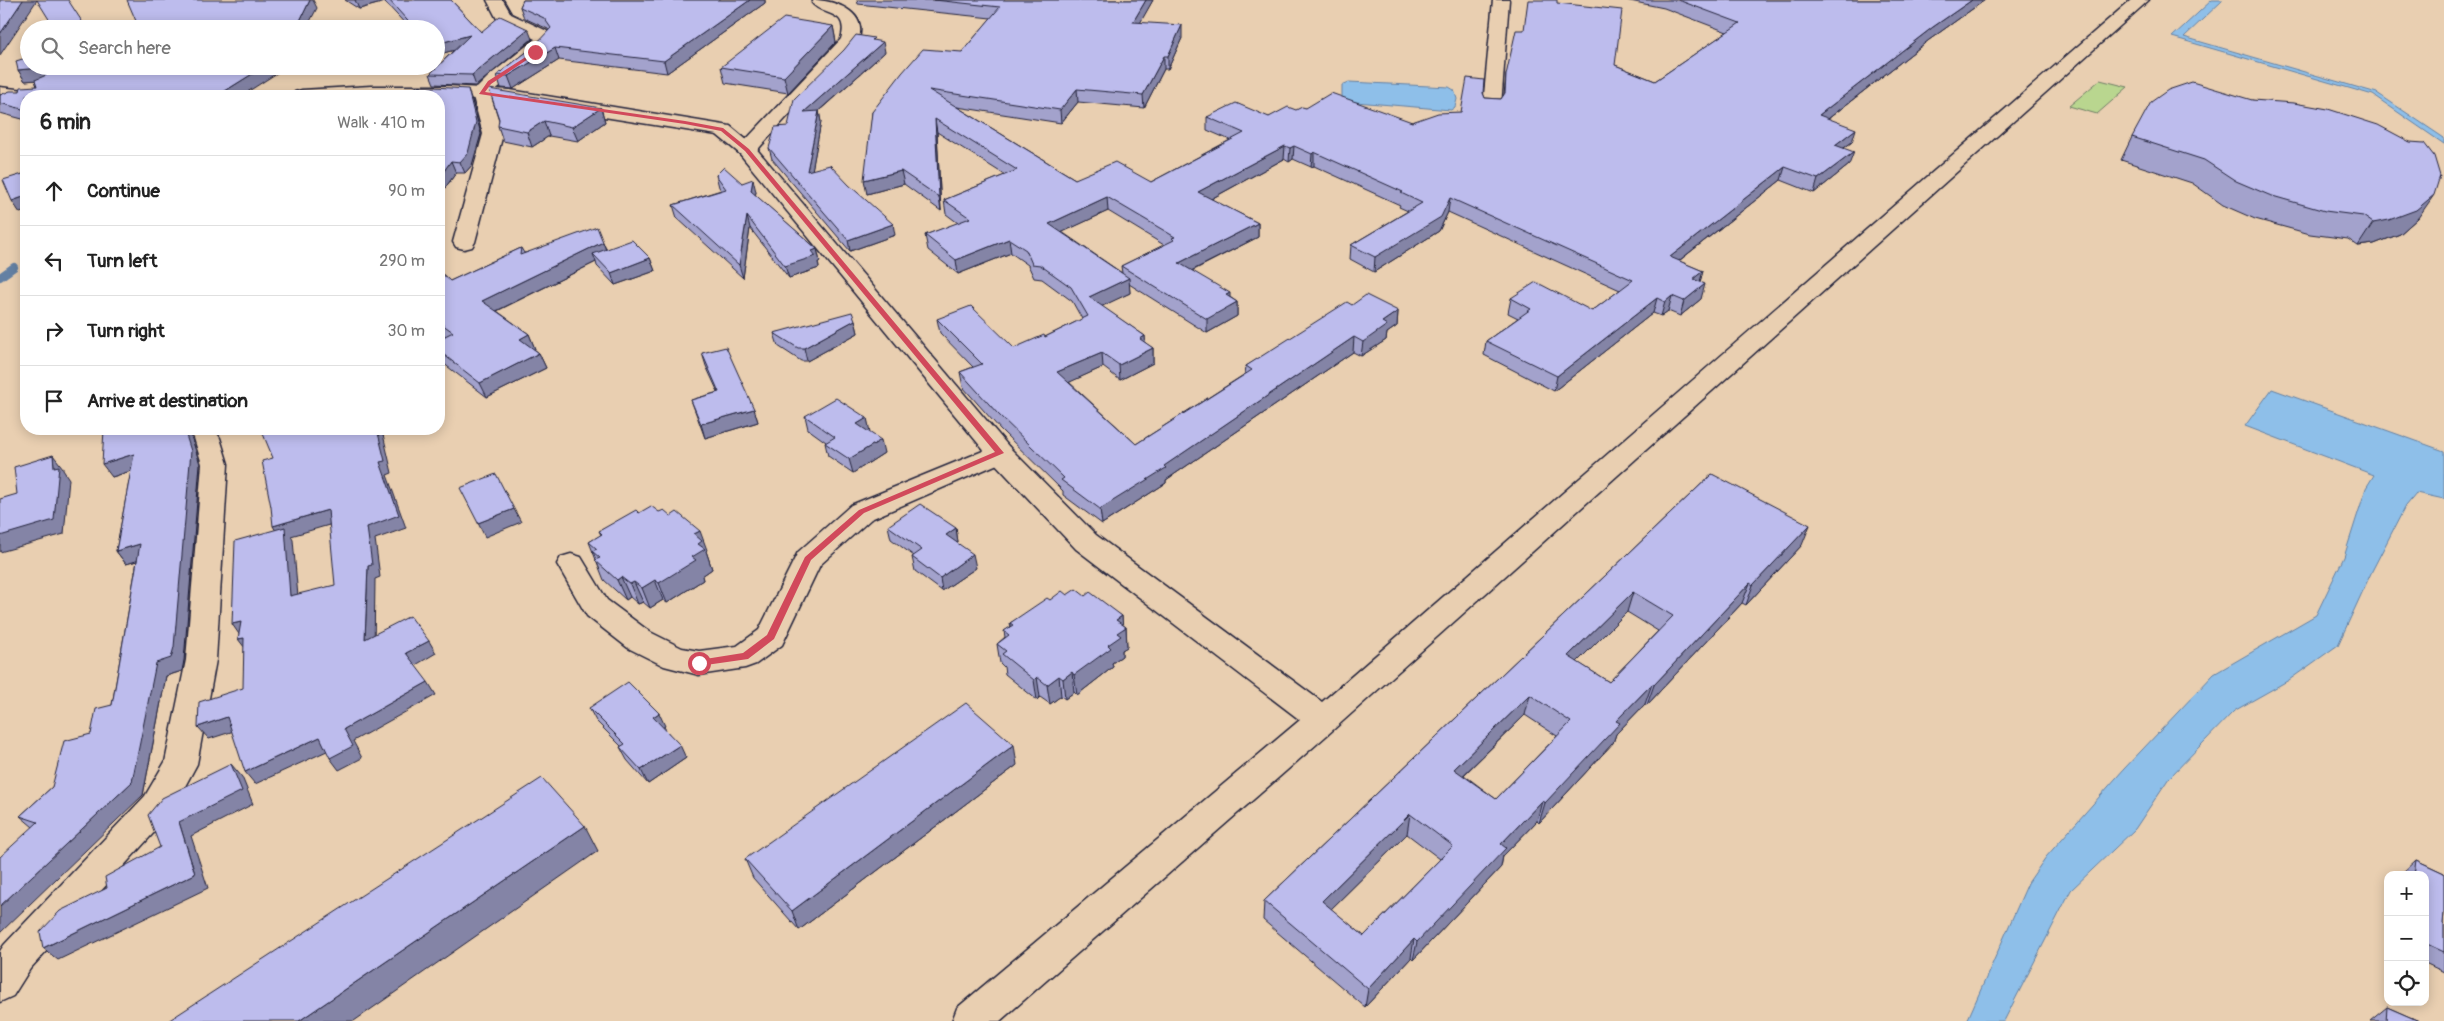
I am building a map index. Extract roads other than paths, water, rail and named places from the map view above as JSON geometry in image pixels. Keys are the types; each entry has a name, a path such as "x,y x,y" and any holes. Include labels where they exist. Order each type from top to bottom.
{"street":[{"path":"1492,106 1501,0"},
{"path":"971,1021 1323,720 2141,0"},
{"path":"481,93 490,82 535,52 545,39 541,35 528,31 504,17 494,1"},
{"path":"747,150 799,90 842,51 851,36 850,21 842,11 820,3"},
{"path":"0,93 20,95"},
{"path":"445,93 481,93 675,121 723,130 747,150 1000,453 1086,542 1323,720"},
{"path":"464,242 493,134 481,93"},
{"path":"0,984 17,957 157,806 181,764 201,660 215,464 205,435"},
{"path":"571,564 597,608 639,640 675,658 699,663 745,656 771,637 808,559 861,512 1000,453"}],"water":[{"path":"2212,0 2223,0 2184,37 2377,93 2444,138 2444,144 2373,95 2172,37"},
{"path":"1349,82 1449,87 1454,90 1457,99 1455,107 1451,110 1356,102 1345,100 1342,97 1342,85"},
{"path":"2272,389 2444,451 2444,499 2416,493 2406,505 2372,571 2338,645 2289,680 2234,711 2169,778 2135,829 2071,890 2004,1021 1967,1021 2028,883 2046,857 2124,769 2214,674 2316,615 2344,557 2366,488 2374,475 2245,426"}],"waterway":[{"path":"0,277 14,267"}]}
